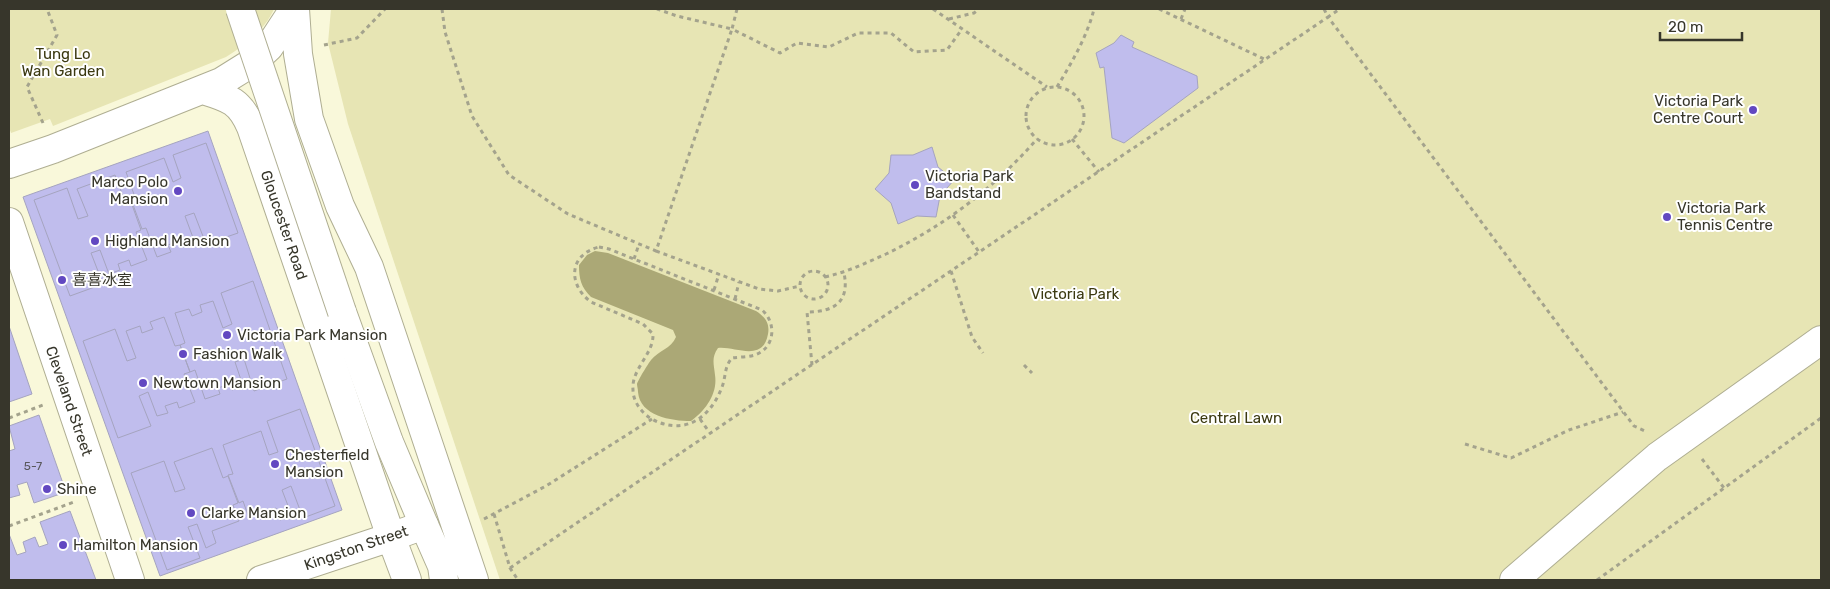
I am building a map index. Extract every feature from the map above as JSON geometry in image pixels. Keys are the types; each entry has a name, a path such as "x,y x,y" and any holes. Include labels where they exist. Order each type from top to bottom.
{"main road":[{"path":"240,9 381,421 442,566 444,580"},
{"path":"9,164 54,150 221,82 253,62 269,47 295,9"},
{"path":"295,9 299,61 310,119 340,206 369,266 474,580"},
{"name":"Gloucester Road","path":"203,90 236,102 245,114 251,127 407,580"},
{"name":"Cleveland Street","path":"9,222 130,580"},
{"path":"1514,580 1657,457 1821,340"},
{"name":"Kingston Street","path":"261,580 424,525"}],"path":[{"path":"44,126 27,87 57,35 47,9"},
{"path":"319,46 357,38 385,9"},
{"path":"442,9 445,32 472,116 509,175 568,214 656,251 760,289 778,291 800,286"},
{"path":"657,9 677,16 732,29 780,53 797,43 829,47 858,33 891,33 914,52 948,50 962,29"},
{"path":"656,251 732,29 737,9"},
{"path":"932,9 1047,88"},
{"path":"948,20 974,13 979,9"},
{"path":"1057,87 1071,64 1089,27 1094,9"},
{"path":"1160,9 1265,60"},
{"path":"1181,19 1185,9"},
{"path":"1324,9 1328,17 1634,426 1699,455 1724,488"},
{"path":"510,568 1340,9"},
{"path":"1047,88 1067,89 1076,95 1082,103 1084,113 1080,132 1072,139 1055,145 1037,139 1026,125 1025,116 1031,98 1047,88"},
{"path":"825,277 844,273 898,248 954,215 985,191 1017,162 1037,139"},
{"path":"1072,139 1099,172"},
{"path":"954,215 979,252"},
{"path":"634,259 639,244"},
{"path":"599,247 609,249 634,259 762,310 767,314 773,327 769,343 762,352 755,355 732,358 728,362 724,382 719,394 711,407 700,418 690,424 670,425 653,418 641,410 632,392 632,381 647,354 653,334 643,324 591,302 584,297 576,284 575,266 579,258 591,249 599,247"},
{"path":"818,271 825,277 828,286 824,295 811,299 801,290 800,286 802,278 808,272 818,271"},
{"path":"951,271 972,337 983,353"},
{"path":"812,365 807,312 825,311 838,303 844,296 846,289 844,273"},
{"path":"714,290 719,274"},
{"path":"735,299 739,282"},
{"path":"1024,365 1032,373"},
{"path":"9,418 48,403"},
{"path":"1465,444 1511,458 1569,430 1623,412"},
{"path":"481,520 546,486 653,418"},
{"path":"700,418 710,433"},
{"path":"1597,580 1821,418"},
{"path":"9,526 82,499"},
{"path":"494,514 510,568 518,580"}],"green space":[{"name":"Tung Lo Wan Garden","path":"9,9 274,9 265,24 254,36 226,57 53,126 50,119 11,133 9,127"},
{"name":"Victoria Park","path":"331,9 1821,9 1821,580 500,580 348,124 328,43"}],"shaded area":[{"path":"595,251 608,253 756,311 766,321 768,334 765,343 760,348 748,351 718,348 714,358 715,382 712,395 706,407 691,421 658,416 644,407 640,400 637,384 641,376 651,360 671,344 676,337 673,330 591,297 581,282 579,265 587,255"}],"building":[{"path":"1121,35 1134,42 1132,47 1197,76 1198,88 1124,143 1112,138 1104,67 1100,68 1096,53 1114,43"},
{"path":"208,131 342,510 160,576 23,197"},
{"name":"Marco Polo Mansion","path":"206,143 238,233 206,244 194,213 185,216 195,243 183,247 181,240 168,245 171,252 157,257 146,228 142,229 132,202 136,200 126,172 164,158 173,182 181,178 173,155"},
{"name":"Victoria Park Bandstand","path":"932,147 938,167 954,180 940,196 936,217 917,216 898,224 891,203 875,189 889,173 891,155 913,155"},
{"name":"Highland Mansion","path":"115,175 126,204 131,202 141,230 136,232 147,260 131,266 129,260 118,264 120,270 109,274 100,250 91,253 103,284 70,296 34,200 67,188 78,219 88,216 77,189"},
{"name":"Victoria Park Mansion","path":"253,281 287,379 254,391 244,359 235,362 243,386 232,390 230,384 218,388 220,394 205,399 195,370 190,372 180,345 185,343 175,313 189,309 192,316 202,312 200,305 213,301 223,328 232,324 221,293"},
{"name":"Newtown Mansion","path":"164,317 175,346 180,345 190,372 184,374 195,402 179,408 177,402 165,406 168,413 157,416 148,392 139,396 151,426 118,438 83,341 115,329 127,361 136,358 126,331 140,326 142,333 153,329 150,322"},
{"path":"9,326 32,394 9,402"},
{"name":"Chesterfield Mansion","path":"300,409 335,506 303,518 291,486 282,490 292,516 280,520 276,508 249,518 243,501 239,503 228,475 233,474 223,445 261,431 269,455 278,452 267,421"},
{"path":"39,415 66,492 34,503 27,482 17,485 20,495 9,498 9,451 15,449 9,426"},
{"name":"Clarke Mansion","path":"212,448 223,478 228,476 238,503 233,505 239,521 212,531 216,543 206,548 197,524 188,527 200,558 167,570 131,473 164,461 175,492 185,489 174,462"},
{"name":"Hamilton Mansion","path":"70,511 96,580 9,580 9,534 17,555 26,552 23,542 35,537 39,547 48,544 40,522"}],"place":[{"name":"Victoria Park Centre Court","path":"1753,110"},
{"name":"Victoria Park Bandstand","path":"915,185"},
{"name":"Marco Polo Mansion","path":"178,191"},
{"name":"Victoria Park Tennis Centre","path":"1667,217"},
{"name":"Highland Mansion","path":"95,241"},
{"name":"喜喜冰室","path":"62,280"},
{"name":"Victoria Park Mansion","path":"227,335"},
{"name":"Fashion Walk","path":"183,354"},
{"name":"Newtown Mansion","path":"143,383"},
{"name":"Chesterfield Mansion","path":"275,464"},
{"name":"Shine","path":"47,489"},
{"name":"Clarke Mansion","path":"191,513"},
{"name":"Hamilton Mansion","path":"63,545"}],"park label":[{"name":"Central Lawn","path":"1236,418"}]}
